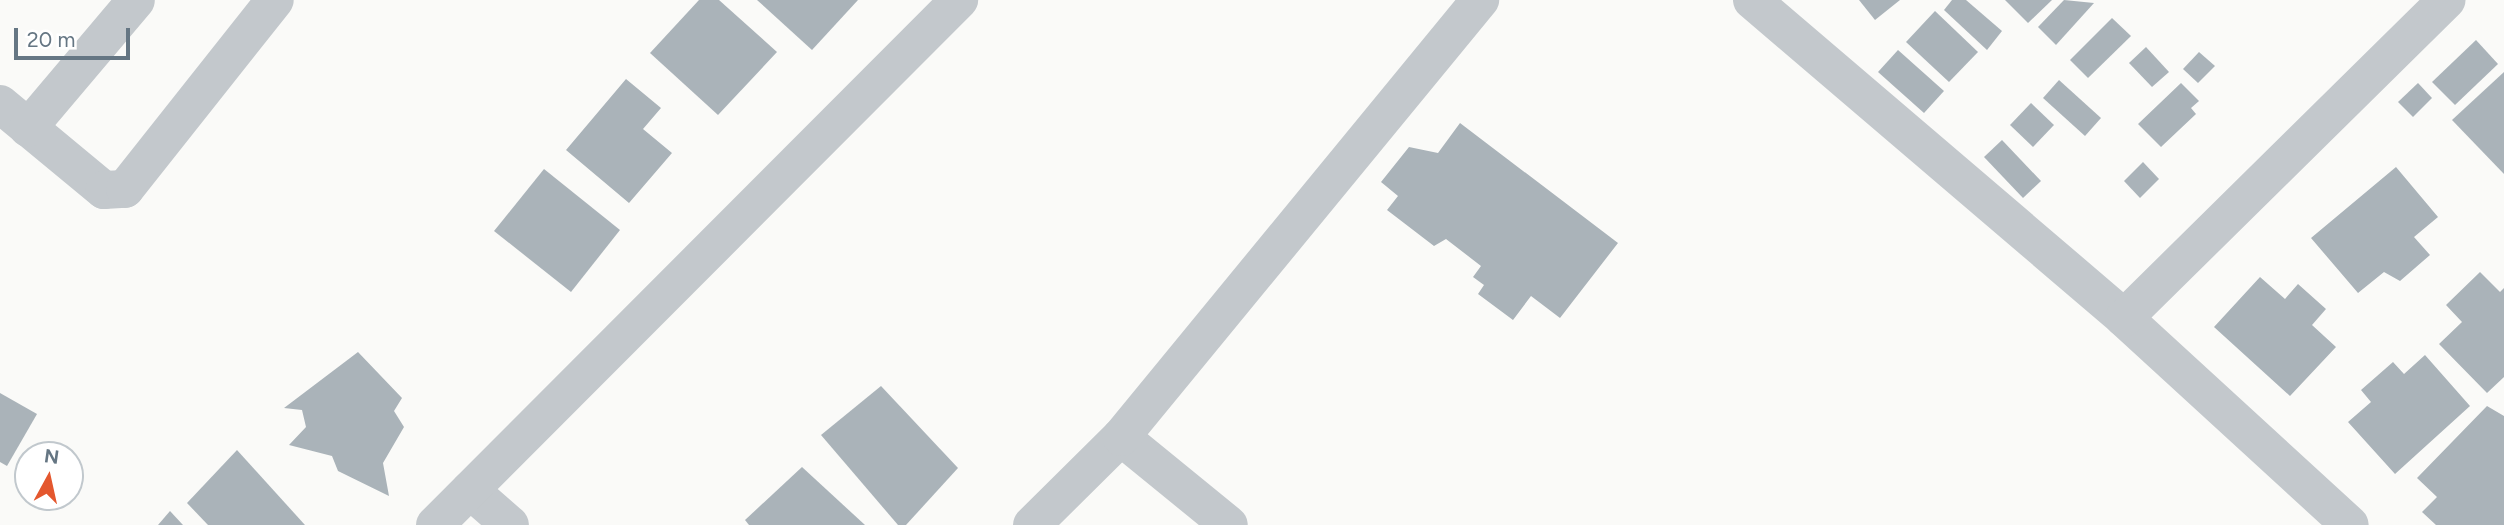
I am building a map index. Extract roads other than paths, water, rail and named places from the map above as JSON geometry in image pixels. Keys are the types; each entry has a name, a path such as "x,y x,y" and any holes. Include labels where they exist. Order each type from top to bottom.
{"street":[{"path":"136,0 14,116 104,190 125,189 275,1"},
{"path":"435,525 959,0"},
{"path":"1032,525 1121,437 1480,0"},
{"path":"1752,0 2124,317 2350,525"},
{"path":"2124,317 2447,0"},
{"path":"1121,437 1229,525"},
{"path":"470,490 510,525"}]}
